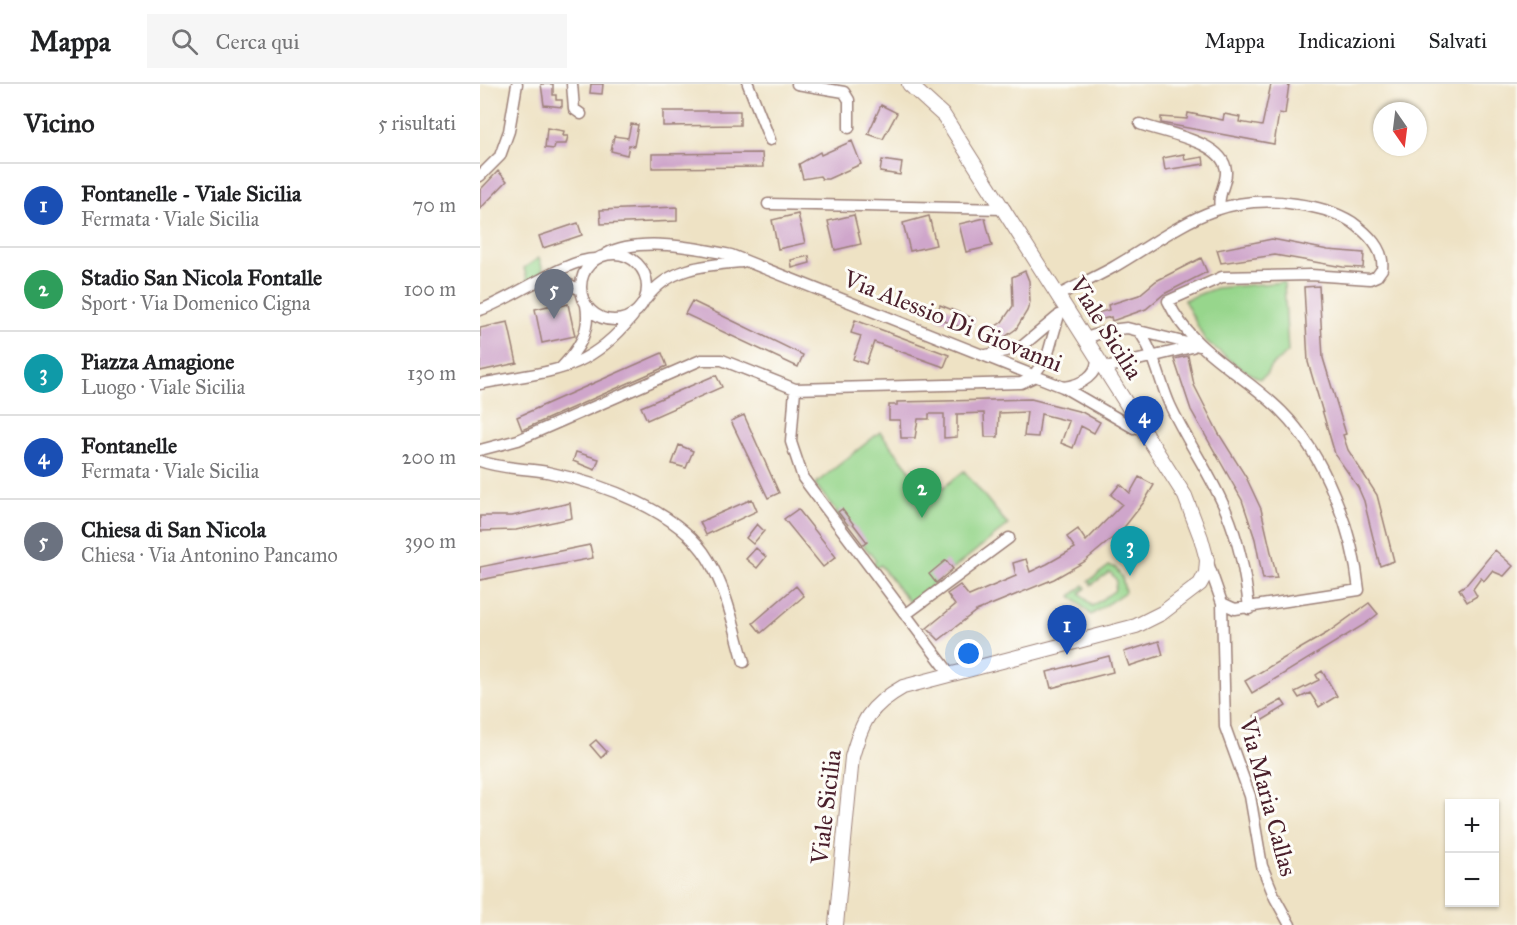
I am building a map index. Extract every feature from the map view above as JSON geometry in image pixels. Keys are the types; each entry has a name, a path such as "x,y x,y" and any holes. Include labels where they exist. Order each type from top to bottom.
{"street":[{"path":"480,176 500,156 509,131 517,84"},
{"path":"572,84 574,109 581,114"},
{"path":"748,84 770,140"},
{"path":"797,84 844,92 849,100 849,128"},
{"name":"Viale Sicilia","path":"836,925 852,757 859,733 869,714 882,699 903,687 1136,626 1162,613 1200,584 1206,573 1207,560 1185,496 1086,338 1060,306 1005,209 944,116 909,84"},
{"path":"1140,124 1198,142 1213,149 1222,157 1226,171 1220,207"},
{"path":"984,356 1020,348 1060,306 1110,269 1184,224 1220,207 1251,200 1320,208 1341,216 1374,241 1381,254 1382,269 1377,276 1370,279 1311,275 1222,277 1168,301 1174,314 1199,346 1282,411 1307,445 1338,506 1359,590 1249,609 1235,609 1222,603"},
{"path":"768,204 1005,209"},
{"name":"Via Alessio Di Giovanni","path":"480,310 511,298 580,261 640,246 679,246 731,255 742,262 1035,375 1063,387 1134,428 1142,426"},
{"path":"480,384 561,369 600,351 639,309 647,286 641,268 626,256 601,257 585,270 581,290 586,305 586,328 583,341 561,369"},
{"name":"Via Alessio Di Giovanni","path":"586,305 599,317 607,320 626,318 639,309 660,285 693,267 742,262"},
{"path":"542,281 563,282 581,290"},
{"path":"480,450 518,440 701,360 722,360 795,389 1021,383 1035,375 1047,357 1060,306"},
{"path":"1086,338 1110,330 1138,330 1199,346"},
{"path":"1138,330 1149,345 1171,407 1225,509 1247,585 1249,609"},
{"path":"1105,368 1199,346"},
{"path":"1063,387 1076,385 1087,378 1097,364 1096,354"},
{"path":"795,389 790,442 798,467 814,495 951,675"},
{"path":"480,461 547,472 600,487 667,518 694,539 719,580 744,662"},
{"path":"904,615 1009,538"},
{"name":"Via Maria Callas","path":"1207,560 1222,603 1225,727 1250,796 1264,874 1290,925"}],"green space":[{"path":"539,258 544,273 528,282 524,268"},
{"path":"1284,282 1288,352 1270,367 1266,375 1259,379 1235,364 1205,340 1184,300 1216,288"},
{"path":"880,432 931,497 964,471 1008,525 910,603 880,565 876,568 873,564 876,561 841,517 837,520 834,516 837,512 815,484"},
{"path":"1109,566 1115,567 1122,577 1125,592 1091,615 1071,596 1084,585 1086,588 1080,593 1092,606 1114,591 1117,581 1110,572 1091,585 1089,581"}],"building":[{"path":"541,84 553,84 553,95 556,95 556,100 562,100 562,107 544,105"},
{"path":"591,84 603,84 602,94 590,93"},
{"path":"1271,84 1289,84 1285,114 1279,113 1274,144 1161,123 1161,117 1187,119 1188,113 1223,120 1224,114 1240,117 1239,122 1262,126"},
{"path":"881,105 897,113 883,139 868,134"},
{"path":"663,111 740,111 740,125 663,126"},
{"path":"631,124 638,125 634,146 629,145 627,155 611,151 614,136 628,138"},
{"path":"547,128 564,131 563,136 568,136 566,144 555,144 554,149 545,148"},
{"path":"852,141 861,164 828,179 822,179 820,176 803,179 799,164 820,152 821,155"},
{"path":"762,153 763,167 652,168 652,154"},
{"path":"1184,154 1185,160 1203,157 1204,164 1165,170 1163,158"},
{"path":"882,160 902,163 900,175 880,172"},
{"path":"498,171 507,181 480,209 480,190"},
{"path":"677,207 677,221 601,224 600,210"},
{"path":"798,214 805,243 778,249 772,220"},
{"path":"854,215 861,244 835,250 828,221"},
{"path":"929,216 936,245 910,251 903,223"},
{"path":"985,218 992,246 966,252 959,224"},
{"path":"578,223 582,235 543,248 539,236"},
{"path":"1272,239 1328,250 1364,253 1363,268 1343,267 1275,255 1221,263 1217,250"},
{"path":"809,256 810,263 792,268 791,260"},
{"path":"1201,258 1207,272 1164,294 1146,309 1112,321 1111,317 1095,321 1093,314 1109,310 1108,305 1139,295 1156,281"},
{"path":"1025,271 1029,281 1030,302 1027,311 1016,329 999,341 993,328 1002,322 1013,306 1012,277"},
{"path":"1319,286 1323,358 1346,434 1343,435 1348,450 1377,495 1394,561 1380,566 1364,501 1358,487 1335,454 1308,362 1304,287"},
{"path":"692,301 803,355 798,367 685,314"},
{"path":"561,303 561,306 568,304 575,336 542,343 535,309"},
{"path":"940,305 975,319 971,331 936,318"},
{"path":"855,320 949,355 944,367 874,342 866,364 853,359 861,336 851,333"},
{"path":"508,322 517,363 480,371 480,328"},
{"path":"662,353 667,366 522,430 517,417"},
{"path":"1188,356 1194,385 1219,434 1246,477 1261,509 1277,578 1263,579 1255,539 1242,500 1191,410 1174,359"},
{"path":"716,375 722,387 647,420 641,407"},
{"path":"1031,399 1082,412 1100,422 1094,433 1081,426 1073,448 1061,443 1069,421 1041,414 1038,437 1024,436 1027,412 999,413 998,437 985,437 984,413 957,414 957,437 944,438 944,414 929,414 929,419 918,419 915,438 901,438 900,420 889,420 889,405 897,405 897,402"},
{"path":"744,415 779,493 768,498 731,421"},
{"path":"679,445 693,451 686,468 672,464"},
{"path":"576,452 599,459 595,470 573,461"},
{"path":"1139,477 1154,485 1144,502 1122,530 1084,562 1054,579 976,611 939,640 927,628 955,605 947,594 960,585 969,596 1016,576 1013,563 1026,559 1030,572 1047,564 1075,548 1067,537 1078,529 1086,541 1122,504 1111,495 1120,484 1130,493"},
{"path":"752,499 757,511 706,535 700,522"},
{"path":"570,503 572,518 516,530 480,531 480,516 512,516"},
{"path":"798,509 836,557 823,567 784,519"},
{"path":"842,509 867,542 863,545 838,512"},
{"path":"757,524 764,531 753,544 746,538"},
{"path":"590,545 593,558 480,580 480,567"},
{"path":"756,548 766,557 757,568 746,559"},
{"path":"1495,550 1513,566 1504,576 1492,571 1484,581 1481,578 1473,589 1477,596 1467,602 1459,589 1467,584"},
{"path":"946,560 953,569 936,583 929,574"},
{"path":"796,586 804,596 761,633 753,623"},
{"path":"1369,603 1378,614 1252,693 1245,681 1327,633"},
{"path":"1159,641 1163,655 1129,666 1124,652"},
{"path":"1109,656 1113,672 1051,688 1047,672"},
{"path":"1322,671 1337,696 1319,707 1310,693 1299,698 1295,692 1319,680 1316,675"},
{"path":"1282,700 1286,706 1258,723 1254,716"},
{"path":"596,740 607,752 601,758 590,745"}],"place":[{"name":"Chiesa di San Nicola","path":"554,319"},
{"name":"Fontanelle","path":"1144,446"},
{"name":"Stadio San Nicola Fontalle","path":"922,518"},
{"name":"Piazza Amagione","path":"1130,576"},
{"name":"Fontanelle - Viale Sicilia","path":"1067,655"}]}
